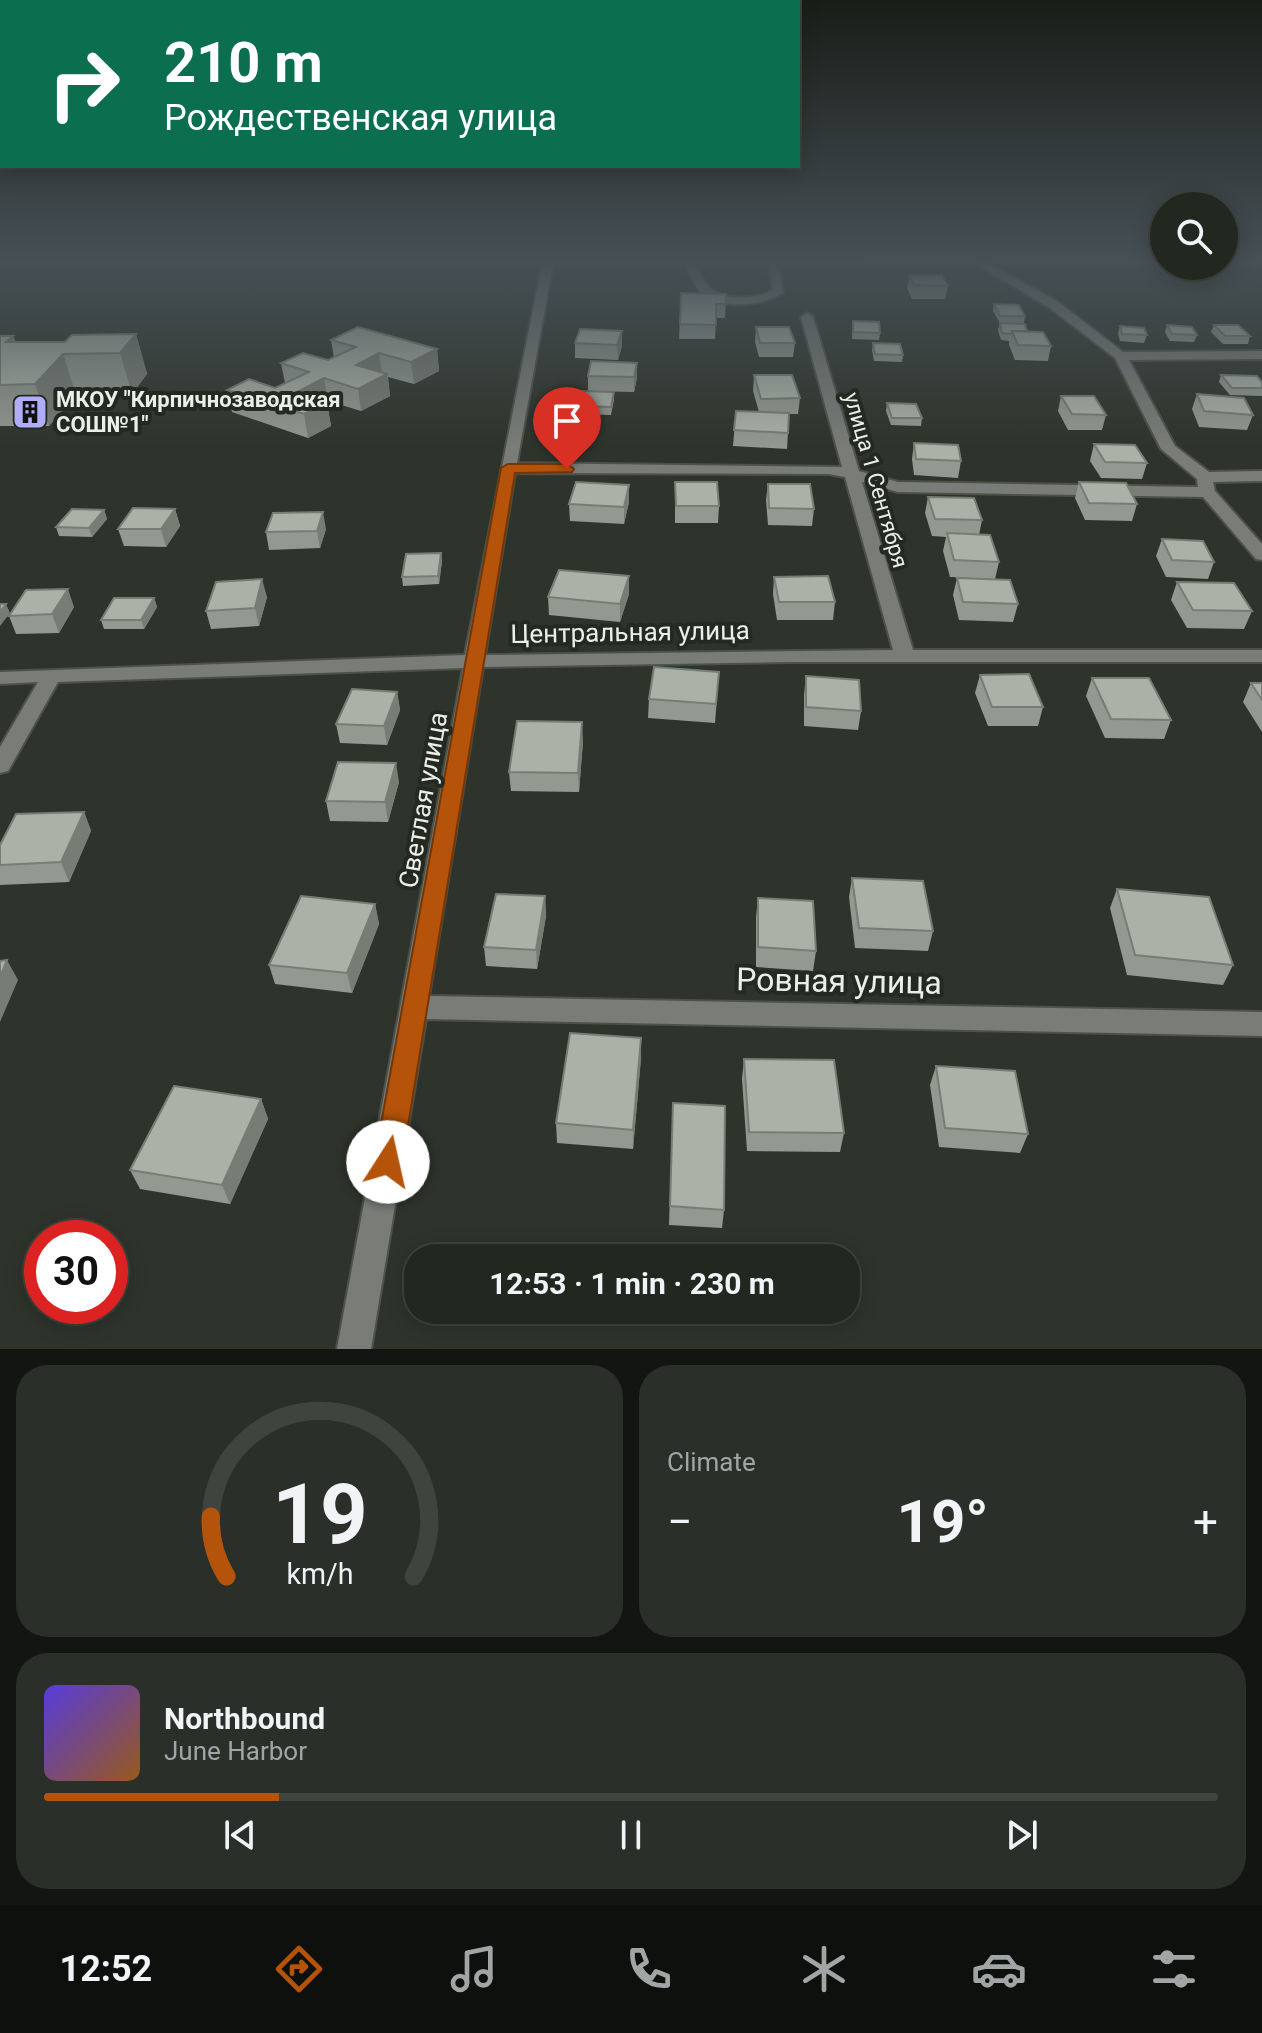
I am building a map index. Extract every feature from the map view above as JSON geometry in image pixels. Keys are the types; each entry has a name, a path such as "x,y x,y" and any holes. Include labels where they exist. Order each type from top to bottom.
{"street":[{"name":"Светлая улица","path":"354,1349 536,322"},
{"name":"улица 1 Сентября","path":"808,322 904,654"},
{"path":"1076,322 1120,356 1169,449 1206,485 1262,555"},
{"path":"1120,356 1262,355"},
{"path":"508,468 829,469 898,487 1206,485 1262,476"},
{"name":"Центральная улица","path":"0,678 476,660 904,654 1262,656"},
{"path":"0,766 52,675"},
{"name":"Ровная улица","path":"415,1007 1262,1024"}],"building":[{"path":"680,322 716,322 716,325"},
{"path":"853,322 879,322 880,333 853,332"},
{"path":"1000,323 1025,324 1027,331 1002,333"},
{"path":"1167,325 1192,327 1197,335 1172,334"},
{"path":"1214,325 1238,325 1250,336 1225,336"},
{"path":"1120,326 1144,328 1147,335 1122,334"},
{"path":"358,327 437,349 411,362 379,353 356,365 387,374 358,389 324,378 295,393 327,403 304,414 227,390 249,379 275,388 309,372 281,363 303,353 328,360 356,347 331,340"},
{"path":"756,327 789,327 795,343 760,343"},
{"path":"580,329 622,331 617,345 575,343"},
{"path":"1012,331 1043,332 1051,346 1018,345"},
{"path":"136,334 120,353 63,354 35,384 0,385 0,336 13,336 6,342 65,342 72,335"},
{"path":"873,343 900,344 903,355 875,354"},
{"path":"591,361 637,363 634,377 588,376"},
{"path":"754,375 792,375 800,398 761,399"},
{"path":"1221,375 1257,376 1262,388 1232,388"},
{"path":"579,391 614,392 611,407 575,406"},
{"path":"1197,394 1244,398 1253,415 1204,411"},
{"path":"1061,396 1094,396 1106,415 1072,414"},
{"path":"887,403 916,404 922,418 892,418"},
{"path":"736,411 789,413 788,433 734,430"},
{"path":"556,428 581,428 579,443 554,443"},
{"path":"914,443 958,445 961,461 916,459"},
{"path":"1094,444 1135,445 1147,463 1105,462"},
{"path":"576,482 629,485 624,507 569,504"},
{"path":"675,482 717,482 719,506 676,506"},
{"path":"1079,482 1126,483 1137,504 1089,503"},
{"path":"768,484 810,484 814,509 769,508"},
{"path":"928,497 974,498 982,520 935,519"},
{"path":"133,508 175,509 161,529 118,529"},
{"path":"72,509 104,510 89,528 56,527"},
{"path":"323,512 317,531 266,532 273,513"},
{"path":"947,533 990,535 999,562 954,560"},
{"path":"1162,539 1203,541 1214,562 1172,560"},
{"path":"441,553 438,576 402,577 406,554"},
{"path":"559,570 629,576 620,604 548,597"},
{"path":"828,576 835,602 779,602 774,577"},
{"path":"957,578 1010,580 1018,604 963,602"},
{"path":"262,579 255,608 206,611 216,582"},
{"path":"1177,582 1234,583 1252,611 1193,610"},
{"path":"68,589 52,614 9,616 26,590"},
{"path":"114,598 154,598 141,620 101,620"},
{"path":"654,667 719,672 716,704 649,699"},
{"path":"1029,674 1043,707 992,707 980,675"},
{"path":"806,676 859,680 861,711 806,707"},
{"path":"1092,678 1149,678 1171,720 1111,719"},
{"path":"1251,683 1262,683 1262,700"},
{"path":"352,689 397,692 384,726 336,724"},
{"path":"517,721 582,722 578,773 509,772"},
{"path":"338,762 396,763 385,802 326,801"},
{"path":"84,812 61,862 0,865 0,845 16,814"},
{"path":"852,878 923,881 933,931 859,928"},
{"path":"1117,889 1209,897 1233,965 1135,955"},
{"path":"496,894 545,896 536,950 484,947"},
{"path":"301,896 375,904 347,973 269,965"},
{"path":"758,898 813,901 816,951 758,947"},
{"path":"7,960 0,977 0,961"},
{"path":"570,1033 641,1038 633,1130 556,1123"},
{"path":"744,1059 834,1060 844,1133 749,1132"},
{"path":"936,1066 1015,1071 1028,1134 945,1128"},
{"path":"174,1086 261,1099 222,1185 130,1170"},
{"path":"673,1103 725,1106 724,1210 670,1206"}],"place":[{"name":"МКОУ \"Кирпичнозаводская СОШ№1\"","path":"30,412"}],"route":[{"path":"388,1162 508,468 567,469"}]}
